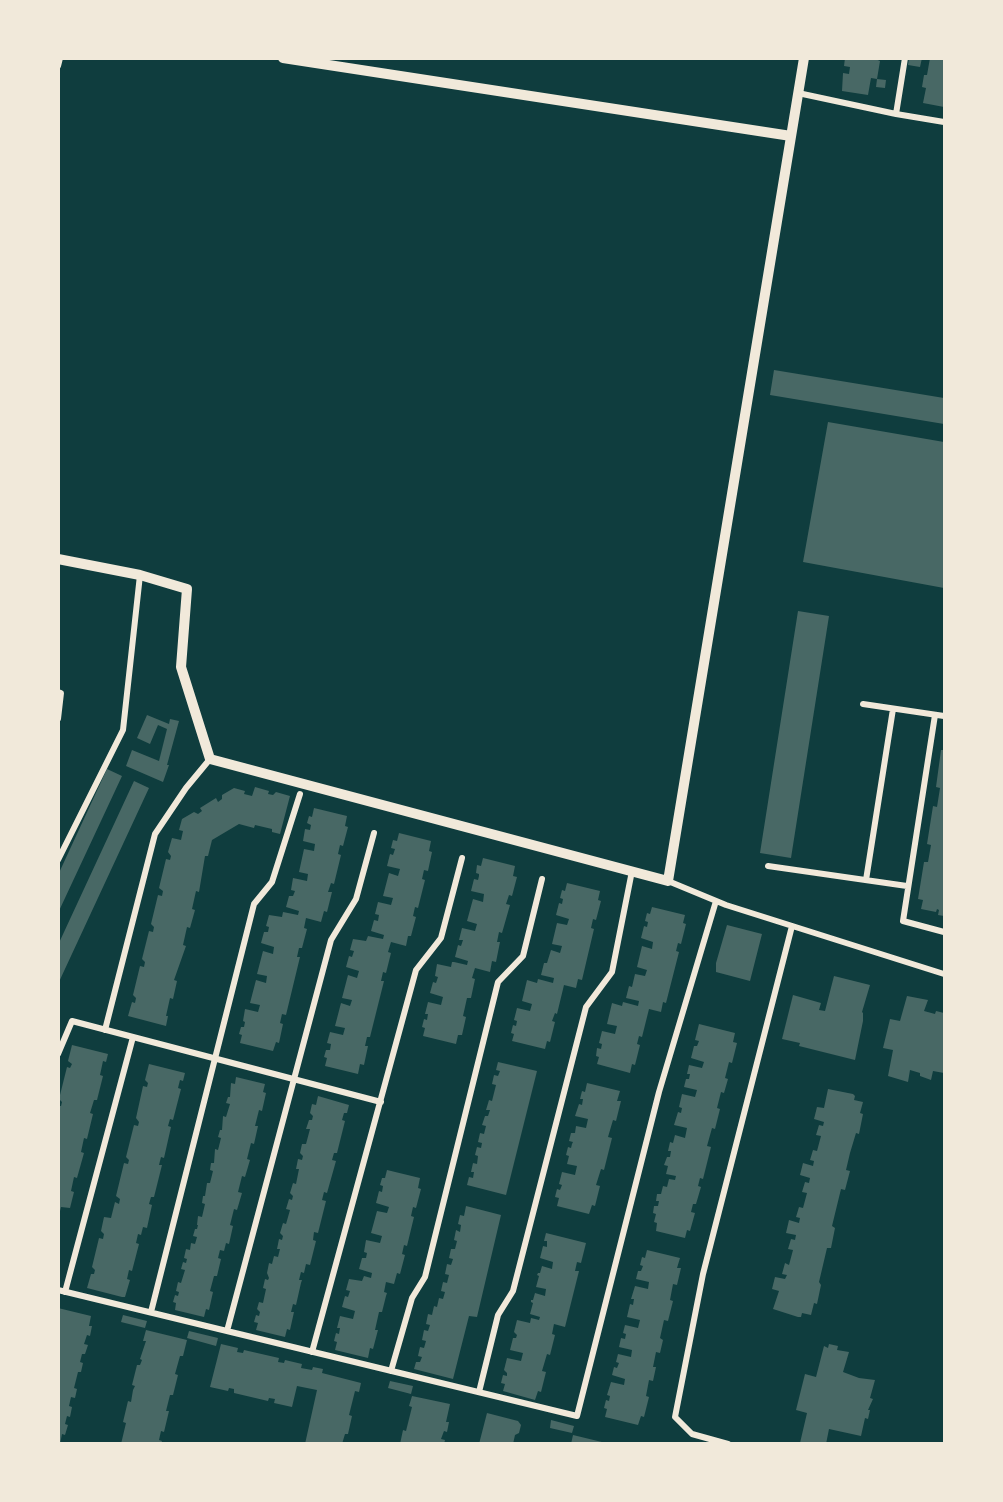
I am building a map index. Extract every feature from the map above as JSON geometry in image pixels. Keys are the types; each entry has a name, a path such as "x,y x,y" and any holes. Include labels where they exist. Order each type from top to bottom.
{"street":[{"path":"58,66 60,58"},
{"path":"283,58 791,136"},
{"path":"668,881 804,58"},
{"path":"896,114 905,58"},
{"path":"798,93 945,122"},
{"path":"58,560 140,574 187,589 181,667 210,759"},
{"path":"58,860 123,730 140,574"},
{"path":"58,692 61,693 58,719"},
{"path":"863,704 945,716"},
{"path":"866,880 893,709"},
{"path":"935,715 903,921 945,932"},
{"path":"210,759 668,881 716,901 945,974"},
{"path":"105,1030 155,834 186,788 210,759"},
{"path":"151,1312 254,904 272,882 300,794"},
{"path":"227,1331 331,940 356,899 374,833"},
{"path":"312,1352 416,970 441,938 462,858"},
{"path":"768,866 907,886"},
{"path":"479,1392 498,1314 513,1290 586,1007 612,972 632,871"},
{"path":"391,1371 412,1298 425,1277 498,982 524,956 542,879"},
{"path":"133,1037 62,1291 577,1416 660,1092 716,901"},
{"path":"728,1443 692,1434 675,1417 703,1274 792,926"},
{"path":"58,1054 72,1021 381,1102"}],"building":[{"path":"845,58 873,58 880,61 877,79 871,78 868,95 842,91 843,73 849,74 850,67 844,66"},
{"path":"909,58 922,58 920,67 908,65"},
{"path":"930,58 944,58 944,107 923,103 926,88 922,87"},
{"path":"877,79 886,80 885,88 876,87"},
{"path":"774,370 944,398 944,424 770,395"},
{"path":"828,422 944,442 944,588 803,562"},
{"path":"798,611 829,616 791,858 760,853"},
{"path":"147,715 169,724 170,719 179,721 163,782 126,766 132,750 159,761 167,729 158,725 150,744 137,738"},
{"path":"941,750 944,750 944,916 938,915 939,910 937,909 936,912 921,909 923,900 918,899 924,862 928,862 931,845 927,844 933,806 937,807 940,788 936,787"},
{"path":"107,769 122,776 58,913 58,875"},
{"path":"134,781 149,788 58,984 58,945"},
{"path":"255,787 269,791 268,794 273,795 276,792 290,796 280,834 272,832 272,829 239,824 212,840 208,856 205,856 199,892 196,891 192,909 195,910 190,928 187,927 183,945 186,946 174,980 177,981 173,999 170,998 166,1026 128,1016 132,1002 135,1003 136,998 133,995 140,966 144,967 145,962 142,959 149,931 153,932 154,927 151,924 158,895 162,896 163,891 159,888 166,859 170,860 171,856 168,852 172,838 181,840 183,831 179,830 182,819 194,812 198,814 202,811 200,808 216,798 218,802 222,799 222,795 234,788 252,796"},
{"path":"314,808 347,816 345,826 348,827 343,846 340,845 338,854 341,855 334,884 331,883 328,892 332,892 327,912 324,911 321,922 306,918 304,928 307,929 302,948 299,948 297,957 300,957 286,1015 282,1014 280,1023 283,1024 279,1043 276,1042 273,1051 240,1043 242,1035 239,1034 241,1027 244,1027 245,1009 258,1012 260,1005 250,1003 256,980 266,983 267,976 257,974 263,951 273,954 274,947 261,943 264,932 268,932 269,927 266,926 269,915 282,917 283,912 298,915 299,911 286,907 289,896 293,896 295,891 291,890 293,878 307,881 308,874 299,872 304,849 314,851 315,844 303,841 305,829 310,830 311,825 307,823 309,816 312,817"},
{"path":"399,833 431,841 429,851 432,852 428,871 424,870 422,879 425,880 418,908 415,907 413,916 416,917 411,936 408,936 406,946 391,942 388,952 391,953 386,973 383,972 381,981 384,981 370,1037 367,1037 365,1046 368,1046 364,1065 360,1064 358,1074 325,1066 327,1058 324,1057 326,1050 330,1050 331,1044 327,1043 330,1032 343,1035 345,1028 335,1026 341,1003 350,1006 352,1000 342,998 348,975 357,978 359,971 346,967 349,956 352,957 354,951 350,950 353,939 366,941 368,936 383,939 384,935 371,931 374,920 378,921 379,915 375,914 378,902 391,905 393,898 383,896 389,873 398,876 400,869 387,866 390,854 393,855 395,849 391,848 393,840 397,841"},
{"path":"483,858 515,866 513,876 517,877 512,896 509,895 506,904 510,905 502,933 499,932 497,942 500,942 496,962 492,961 490,972 475,968 471,998 467,998 463,1016 466,1017 462,1035 458,1035 456,1044 423,1036 425,1028 422,1027 424,1019 427,1020 428,1014 425,1014 428,1002 441,1005 443,997 430,993 433,982 436,983 438,977 435,976 437,964 451,967 454,962 467,965 468,961 455,957 458,945 461,946 463,940 459,940 462,928 475,931 477,924 467,921 473,899 483,902 484,894 471,891 474,879 478,880 479,876 476,873 477,865 481,866"},
{"path":"567,883 600,891 598,900 601,901 596,920 593,919 591,928 594,929 582,980 578,979 576,988 564,985 557,1014 555,1013 552,1021 555,1022 550,1042 547,1041 545,1049 512,1041 514,1034 511,1033 513,1025 516,1026 517,1021 514,1020 517,1008 530,1011 532,1004 522,1001 527,980 537,983 538,979 553,983 554,978 541,975 551,950 560,953 562,946 552,944 557,923 567,925 569,919 556,915 559,903 562,904 563,899 560,898 562,890 565,891"},
{"path":"652,907 685,915 683,923 686,924 681,944 678,943 676,951 679,952 666,1003 663,1002 661,1012 649,1009 642,1037 639,1036 637,1044 640,1045 635,1065 632,1064 630,1073 597,1064 599,1057 596,1056 597,1048 601,1049 602,1044 599,1043 602,1031 615,1034 617,1026 607,1024 612,1003 622,1006 623,1002 638,1006 639,1001 626,998 635,974 645,976 647,970 637,967 642,946 652,949 653,942 641,938 644,926 647,927 648,922 645,921 647,913 650,914"},
{"path":"727,925 762,934 750,981 716,972 716,963"},
{"path":"834,976 870,985 862,1012 863,1021 855,1060 799,1046 800,1043 782,1039 793,995 821,1003 819,1010 825,1011"},
{"path":"907,996 928,1000 924,1011 935,1014 936,1011 944,1013 944,1073 933,1071 931,1080 910,1070 908,1082 888,1076 893,1050 883,1048 890,1019 900,1021"},
{"path":"699,1024 735,1033 733,1042 737,1043 732,1063 729,1062 724,1093 721,1092 715,1129 712,1128 707,1146 711,1147 703,1179 700,1178 698,1186 701,1187 696,1204 693,1204 691,1212 695,1213 690,1231 687,1230 685,1238 656,1231 657,1223 654,1222 656,1214 653,1213 654,1206 658,1206 657,1194 661,1194 663,1186 667,1187 669,1179 675,1180 676,1176 666,1174 668,1166 664,1165 667,1157 670,1157 671,1151 668,1151 670,1142 673,1143 675,1135 685,1138 687,1128 674,1125 678,1112 681,1113 682,1108 679,1107 682,1094 695,1097 697,1090 684,1087 686,1079 689,1079 690,1074 687,1074 689,1065 702,1068 704,1062 691,1058 694,1046 697,1046 699,1041 695,1040"},
{"path":"72,1045 108,1054 106,1062 103,1061 100,1075 103,1076 97,1100 94,1100 90,1113 93,1114 87,1139 84,1138 81,1152 84,1153 77,1178 74,1177 71,1191 74,1192 70,1208 61,1207 59,1215 58,1106 61,1106 62,1102 59,1099 67,1067 70,1068 72,1064 68,1061"},
{"path":"498,1062 537,1071 506,1195 467,1185 469,1177 473,1178 474,1172 471,1172 473,1163 477,1164 478,1156 475,1155 477,1147 481,1148 482,1143 478,1142 480,1133 484,1134 486,1126 482,1125 485,1116 488,1116 490,1110 486,1110 489,1100 492,1101 496,1085 492,1084 494,1075 498,1076 500,1071 496,1070"},
{"path":"149,1064 185,1073 183,1081 180,1080 178,1088 181,1089 173,1120 170,1119 168,1126 171,1127 164,1158 161,1157 159,1165 162,1165 154,1197 151,1197 149,1204 152,1205 147,1228 143,1227 141,1235 138,1234 136,1243 139,1244 132,1271 129,1270 127,1279 130,1280 125,1297 122,1297 87,1288 91,1274 94,1274 95,1270 92,1267 99,1238 103,1239 104,1234 101,1231 104,1217 111,1218 115,1202 119,1204 120,1199 116,1196 124,1163 128,1164 129,1160 126,1157 134,1125 138,1126 139,1122 136,1118 143,1086 147,1087 148,1083 145,1080"},
{"path":"236,1077 265,1084 263,1092 266,1093 262,1111 259,1110 255,1126 258,1126 254,1144 251,1143 247,1159 250,1160 245,1177 242,1176 238,1192 242,1193 237,1210 234,1209 229,1244 226,1243 224,1251 220,1250 218,1258 221,1259 210,1291 213,1292 209,1310 206,1309 204,1317 175,1310 176,1303 173,1302 175,1295 178,1296 179,1292 176,1291 178,1282 181,1283 185,1270 181,1269 183,1262 186,1263 187,1259 184,1258 186,1249 190,1250 191,1243 195,1244 197,1237 193,1236 198,1225 198,1216 202,1217 205,1204 202,1203 203,1196 205,1196 207,1183 210,1183 213,1171 210,1170 211,1163 214,1163 215,1149 218,1150 221,1138 218,1137 222,1130 223,1116 226,1117 230,1104 226,1103 230,1097 231,1083 235,1084"},
{"path":"587,1083 620,1091 617,1101 621,1101 616,1121 613,1120 608,1137 612,1138 604,1170 601,1169 596,1185 600,1186 595,1206 592,1205 589,1214 557,1206 559,1198 555,1197 557,1189 560,1190 562,1185 559,1184 562,1172 575,1175 577,1166 567,1164 569,1156 566,1155 568,1147 571,1148 573,1142 569,1141 571,1133 575,1133 576,1126 586,1128 588,1119 575,1116 579,1104 582,1105 583,1099 580,1099"},
{"path":"828,1089 853,1094 854,1100 863,1102 860,1113 863,1114 859,1134 856,1133 850,1153 846,1170 850,1171 845,1190 841,1189 832,1226 835,1228 831,1248 827,1248 819,1282 821,1285 817,1304 814,1303 811,1315 802,1313 801,1317 798,1317 773,1309 779,1291 772,1289 775,1277 785,1279 787,1275 782,1274 785,1263 789,1265 793,1250 788,1249 791,1239 795,1240 796,1235 786,1233 789,1220 799,1223 800,1218 796,1217 799,1207 803,1208 807,1193 802,1192 805,1182 809,1183 810,1178 800,1175 803,1163 813,1166 814,1161 810,1160 813,1150 817,1151 821,1136 816,1135 819,1125 823,1126 824,1122 814,1119 817,1107 824,1108"},
{"path":"318,1096 349,1105 342,1120 345,1121 337,1153 334,1153 332,1160 336,1161 327,1193 324,1192 322,1200 326,1201 318,1233 314,1232 313,1240 316,1241 310,1265 306,1264 304,1273 301,1272 299,1280 302,1280 296,1305 293,1304 291,1312 294,1312 290,1330 287,1329 285,1337 256,1330 258,1323 254,1322 256,1315 259,1316 260,1312 257,1309 259,1302 263,1303 266,1289 263,1288 265,1279 269,1278 267,1273 269,1263 272,1264 274,1256 278,1257 279,1239 282,1240 283,1236 280,1233 283,1223 286,1224 290,1210 286,1209 289,1199 292,1200 293,1196 290,1193 293,1183 296,1184 298,1159 302,1160 303,1156 300,1153 302,1144 306,1144 310,1129 306,1129 313,1116 310,1113 312,1104 316,1105"},
{"path":"387,1170 420,1178 418,1188 421,1189 416,1208 413,1207 411,1216 414,1217 407,1246 404,1245 402,1254 405,1255 400,1274 397,1273 394,1284 386,1282 384,1292 387,1293 382,1312 379,1312 375,1330 378,1330 368,1358 335,1350 337,1342 334,1341 336,1333 339,1334 340,1328 337,1328 340,1316 353,1319 355,1311 342,1307 345,1296 348,1297 350,1291 346,1290 349,1279 362,1281 364,1276 371,1278 372,1273 359,1269 362,1258 366,1258 367,1253 364,1252 366,1240 380,1243 382,1236 371,1233 377,1211 387,1213 389,1207 376,1203 379,1191 382,1192 383,1186 380,1185 382,1178 385,1178"},
{"path":"466,1206 501,1215 477,1317 469,1316 453,1379 414,1369 416,1362 420,1362 422,1357 418,1356 420,1347 424,1348 426,1341 422,1340 424,1330 428,1331 430,1325 426,1324 428,1314 432,1315 439,1298 443,1299 445,1292 441,1291 443,1282 447,1283 449,1275 445,1274 447,1264 451,1265 453,1259 449,1258 451,1249 455,1249 456,1230 460,1232 461,1225 458,1224 460,1215 464,1216"},
{"path":"546,1233 586,1243 581,1263 577,1262 575,1271 579,1271 565,1327 554,1324 552,1334 555,1335 550,1355 547,1354 542,1371 546,1372 541,1392 538,1391 535,1400 503,1391 505,1384 501,1383 503,1375 507,1376 504,1370 507,1358 521,1361 523,1353 510,1350 513,1338 517,1335 514,1332 517,1320 530,1323 531,1318 539,1320 540,1317 530,1314 533,1303 531,1300 535,1293 545,1296 546,1289 536,1287 539,1276 537,1275 542,1266 552,1269 553,1262 540,1258 543,1246 547,1247 547,1241 544,1241"},
{"path":"647,1250 680,1258 677,1268 681,1268 677,1285 673,1284 670,1300 673,1301 668,1321 664,1320 660,1338 663,1340 660,1353 656,1352 653,1381 649,1380 646,1396 649,1397 644,1417 641,1416 638,1425 605,1417 607,1409 604,1408 606,1400 609,1401 610,1396 607,1395 611,1382 624,1385 625,1379 612,1375 614,1367 617,1368 619,1363 616,1362 618,1354 631,1357 632,1350 619,1347 621,1338 625,1339 626,1334 623,1333 625,1325 638,1328 640,1320 627,1317 630,1304 633,1305 634,1299 631,1299 635,1286 648,1289 649,1282 636,1279 638,1271 641,1271 643,1266 640,1265 642,1257 645,1258"},
{"path":"58,1308 91,1316 89,1326 92,1326 90,1336 87,1335 84,1344 88,1345 85,1354 82,1354 81,1372 78,1372 74,1388 77,1389 75,1398 71,1397 70,1417 67,1416 65,1424 68,1425 65,1435 62,1434 60,1444"},
{"path":"123,1315 147,1321 145,1328 121,1322"},
{"path":"146,1330 187,1340 175,1374 178,1375 166,1411 169,1411 164,1432 161,1431 159,1440 162,1441 161,1444 121,1444 126,1423 123,1422 128,1401 131,1402 135,1386 132,1385 137,1365 140,1365 142,1360 140,1359 146,1341 143,1341"},
{"path":"189,1331 218,1338 216,1346 187,1338"},
{"path":"221,1344 238,1348 237,1352 243,1353 244,1350 279,1358 278,1362 284,1363 285,1360 302,1364 301,1368 323,1369 322,1373 361,1383 359,1392 355,1391 349,1415 352,1416 348,1434 345,1434 342,1444 305,1444 317,1390 297,1386 292,1407 274,1403 275,1399 269,1398 268,1401 234,1393 234,1389 229,1388 228,1391 210,1387"},
{"path":"829,1344 838,1346 837,1350 849,1352 843,1372 859,1378 875,1380 868,1419 865,1418 861,1436 829,1429 826,1444 800,1443 807,1413 796,1410 805,1374 816,1377 824,1346 828,1348"},
{"path":"390,1381 413,1386 411,1394 388,1388"},
{"path":"412,1396 450,1404 446,1422 449,1422 447,1432 444,1431 441,1439 445,1440 444,1444 400,1444 412,1407 409,1406"},
{"path":"487,1413 518,1421 521,1425 513,1444 479,1444"},
{"path":"551,1420 574,1426 572,1433 550,1428"},
{"path":"573,1435 606,1443 606,1444 571,1444"}]}
